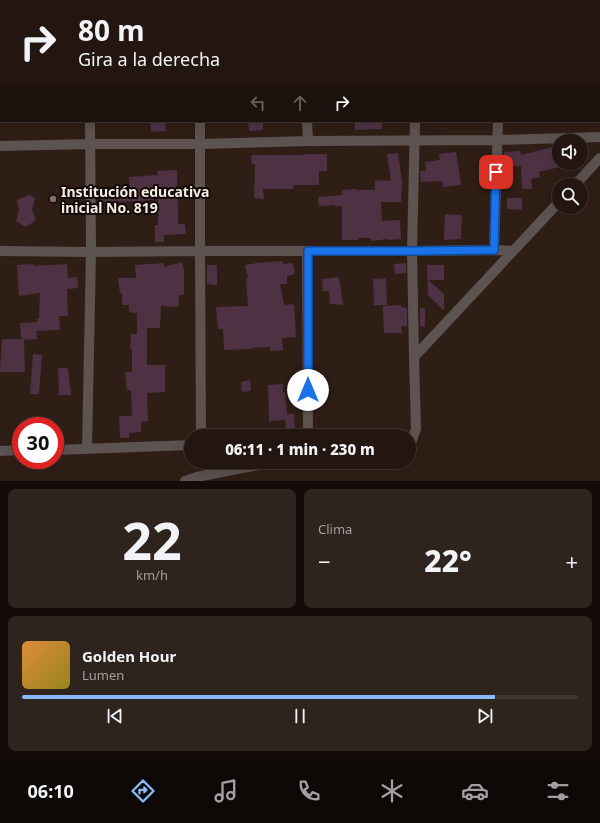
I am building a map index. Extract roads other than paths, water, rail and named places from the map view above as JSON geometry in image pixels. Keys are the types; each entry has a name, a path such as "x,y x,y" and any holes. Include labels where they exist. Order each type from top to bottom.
{"street":[{"path":"87,449 92,252 90,122"},
{"path":"200,122 201,429"},
{"path":"308,122 308,140"},
{"path":"415,122 412,251 416,429"},
{"path":"494,250 498,122"},
{"path":"0,146 200,144 308,140 497,140 600,137"},
{"path":"581,178 600,158"},
{"path":"414,357 552,209"},
{"path":"0,251 513,251"},
{"path":"308,251 308,429"},
{"path":"64,450 184,445"},
{"path":"0,451 12,450"},
{"path":"185,481 197,477 238,469"}],"place":[{"name":"Institución educativa inicial No. 819","path":"53,199"}]}
